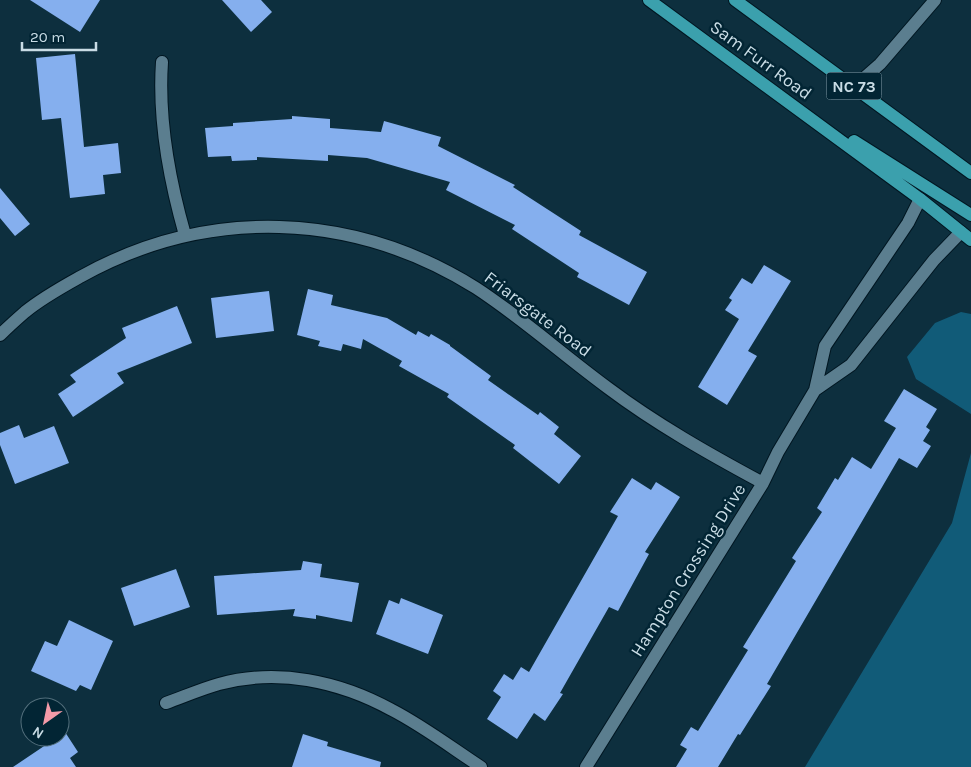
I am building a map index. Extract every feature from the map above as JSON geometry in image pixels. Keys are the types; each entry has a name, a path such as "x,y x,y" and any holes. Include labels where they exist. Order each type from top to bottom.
{"main road":[{"name":"Sam Furr Road","path":"649,0 920,199 966,236"},
{"name":"Sam Furr Road","path":"735,0 971,173"},
{"path":"769,88 971,215"}],"street":[{"path":"854,86 880,64 935,0"},
{"path":"162,62 161,85 167,162 174,198 185,235"},
{"name":"Hampton Crossing Drive","path":"586,767 763,482 814,390 825,346 908,223 920,199"},
{"name":"Friarsgate Road","path":"0,335 26,311 60,288 101,265 155,244 185,235 231,228 303,228 341,234 408,253 475,288 514,314 602,384 658,423 729,465 763,482"},
{"name":"Hampton Crossing Drive","path":"814,390 851,364 934,260 966,236"},
{"path":"166,703 220,684 261,678 288,677 315,681 345,689 392,710 481,767"}],"shaded area":[{"path":"961,312 971,314 971,414 916,379 907,357 935,323"},
{"path":"971,453 971,767 805,767 952,523"}],"building":[{"path":"30,0 100,0 80,32"},
{"path":"222,0 261,0 272,12 251,32"},
{"path":"75,54 84,147 118,143 121,173 103,175 105,194 70,198 61,118 42,120 36,58"},
{"path":"292,116 330,119 330,128 381,132 384,121 441,137 438,146 515,185 513,187 581,231 579,235 647,272 629,305 577,277 579,273 512,229 515,225 446,190 450,182 367,158 328,155 328,161 257,157 257,160 232,161 231,156 208,157 205,128 233,126 233,123 292,119"},
{"path":"0,188 30,224 15,236 0,218"},
{"path":"764,265 791,281 748,351 757,356 727,405 698,387 739,319 725,310 732,300 729,298 742,278 752,284"},
{"path":"308,289 333,295 331,305 387,318 416,335 418,331 429,337 431,334 450,345 491,376 488,380 538,415 540,412 559,427 554,434 581,456 559,484 513,448 515,445 447,397 449,394 399,366 402,361 363,339 361,349 343,344 341,351 318,346 320,341 297,335"},
{"path":"269,291 274,331 216,338 211,298"},
{"path":"177,306 192,343 117,373 124,383 73,417 58,394 76,382 70,375 126,338 122,328"},
{"path":"904,389 937,409 926,427 930,430 923,441 931,446 917,468 899,458 767,684 771,686 718,767 676,767 687,749 680,745 691,727 698,731 748,650 743,647 796,561 792,558 822,512 817,508 835,478 838,480 852,457 871,469 896,428 884,421"},
{"path":"19,425 24,438 54,426 69,463 15,484 0,445 0,433"},
{"path":"632,478 651,490 656,482 680,497 645,552 649,554 618,611 609,607 560,693 563,694 545,721 534,713 517,739 487,719 501,697 493,691 504,674 513,680 521,667 529,672 618,516 610,512"},
{"path":"303,561 322,564 320,577 359,583 352,622 316,615 316,619 293,616 295,609 217,615 214,576 301,570"},
{"path":"176,569 190,607 134,626 121,588"},
{"path":"401,598 443,615 428,654 376,634 389,600 399,604"},
{"path":"69,620 113,641 91,690 80,685 76,691 31,671 45,641 57,646"},
{"path":"303,734 328,742 327,746 381,762 380,767 292,767"},
{"path":"70,740 78,752 70,758 76,767 13,767 43,747 70,747"}]}
